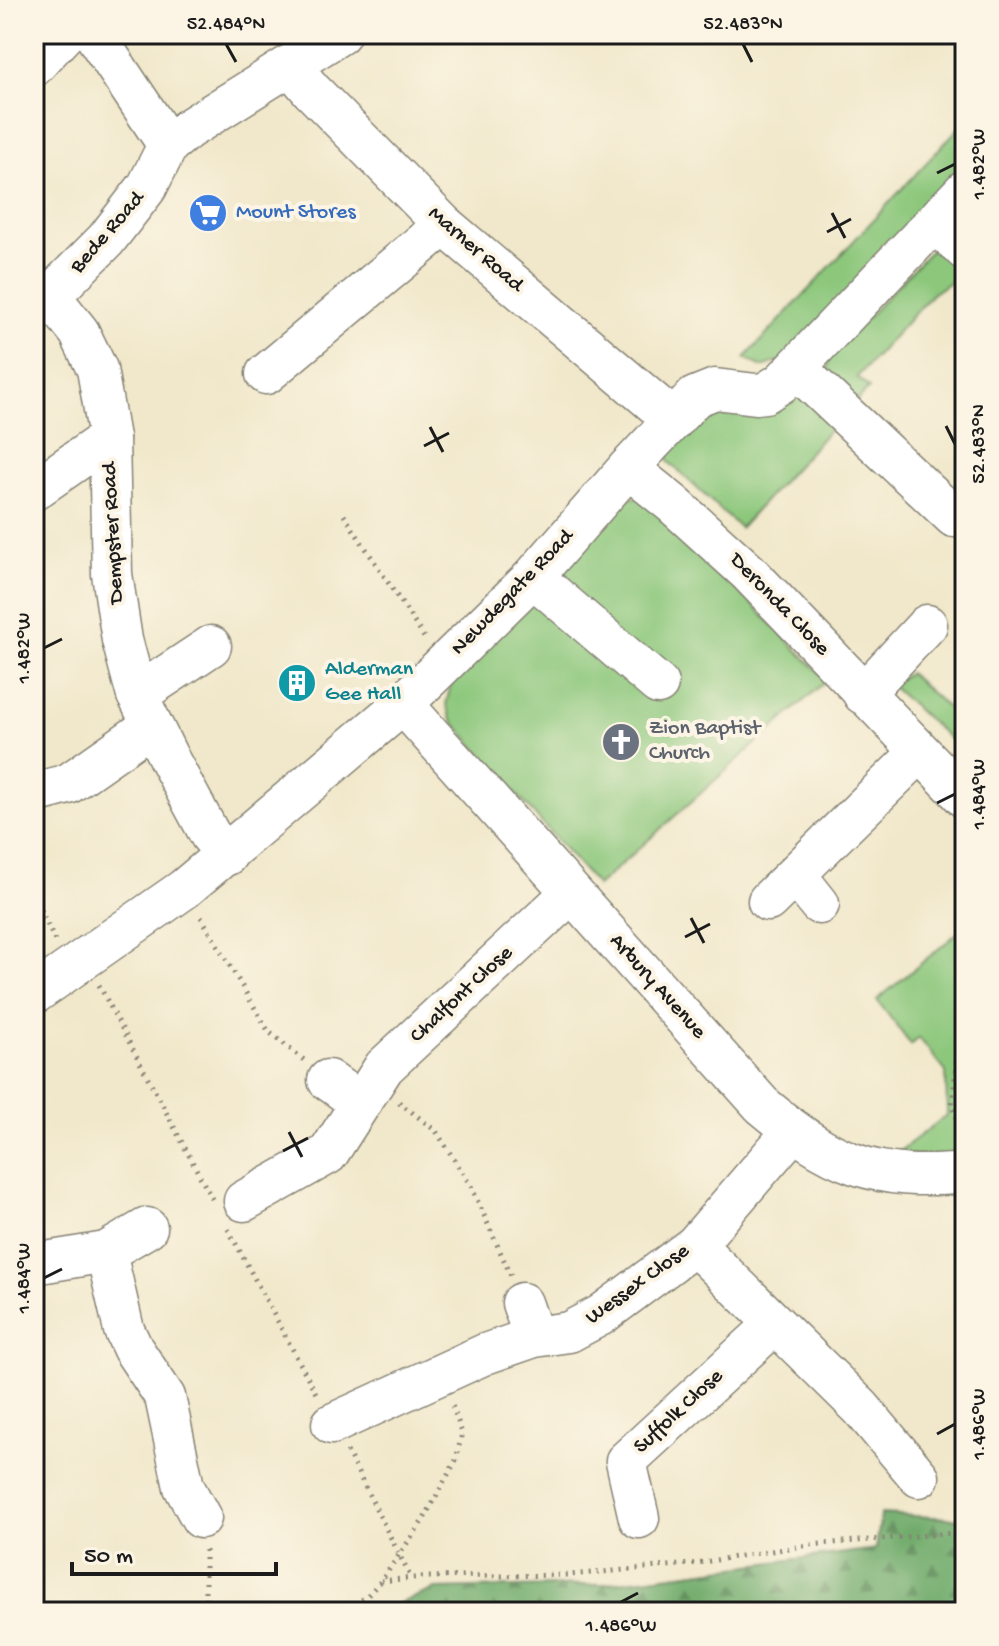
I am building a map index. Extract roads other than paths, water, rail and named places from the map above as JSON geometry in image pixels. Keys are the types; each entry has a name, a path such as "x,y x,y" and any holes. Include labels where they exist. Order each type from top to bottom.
{"street":[{"path":"34,66 64,34"},
{"path":"94,34 168,145 188,129 340,34"},
{"name":"Marner Road","path":"290,65 444,225 674,420"},
{"name":"Bede Road","path":"42,304 106,240 147,187 168,145"},
{"name":"Newdegate Road","path":"34,994 184,889 403,704 533,577 628,468 701,393 715,389 765,393 781,383 965,190"},
{"path":"936,223 965,250"},
{"path":"266,374 444,225"},
{"name":"Dempster Road","path":"42,304 79,332 97,369 109,438 112,574 122,640 145,710 210,835 227,855"},
{"path":"796,368 954,517"},
{"path":"34,490 109,438"},
{"name":"Deronda Close","path":"628,468 748,572 965,798"},
{"path":"533,577 658,684"},
{"path":"863,694 927,625"},
{"path":"42,791 68,784 211,646"},
{"name":"Arbury Avenue","path":"403,704 762,1105 793,1131 839,1159 868,1169 902,1176 965,1173"},
{"path":"794,893 920,752"},
{"name":"Chalfont Close","path":"227,1208 328,1154 384,1067 571,893"},
{"path":"328,1080 358,1107"},
{"name":"Wessex Close","path":"332,1424 485,1354 528,1320 569,1332 601,1315 695,1245 793,1131"},
{"path":"34,1264 106,1252 147,1228"},
{"path":"695,1245 861,1408 919,1477"},
{"path":"106,1252 124,1330 165,1397 182,1500"},
{"name":"Suffolk Close","path":"639,1518 626,1461 775,1324"}],"place":[{"name":"Mount Stores","path":"208,213"},
{"name":"Alderman Gee Hall","path":"297,683"},
{"name":"Zion Baptist Church","path":"621,742"}]}
